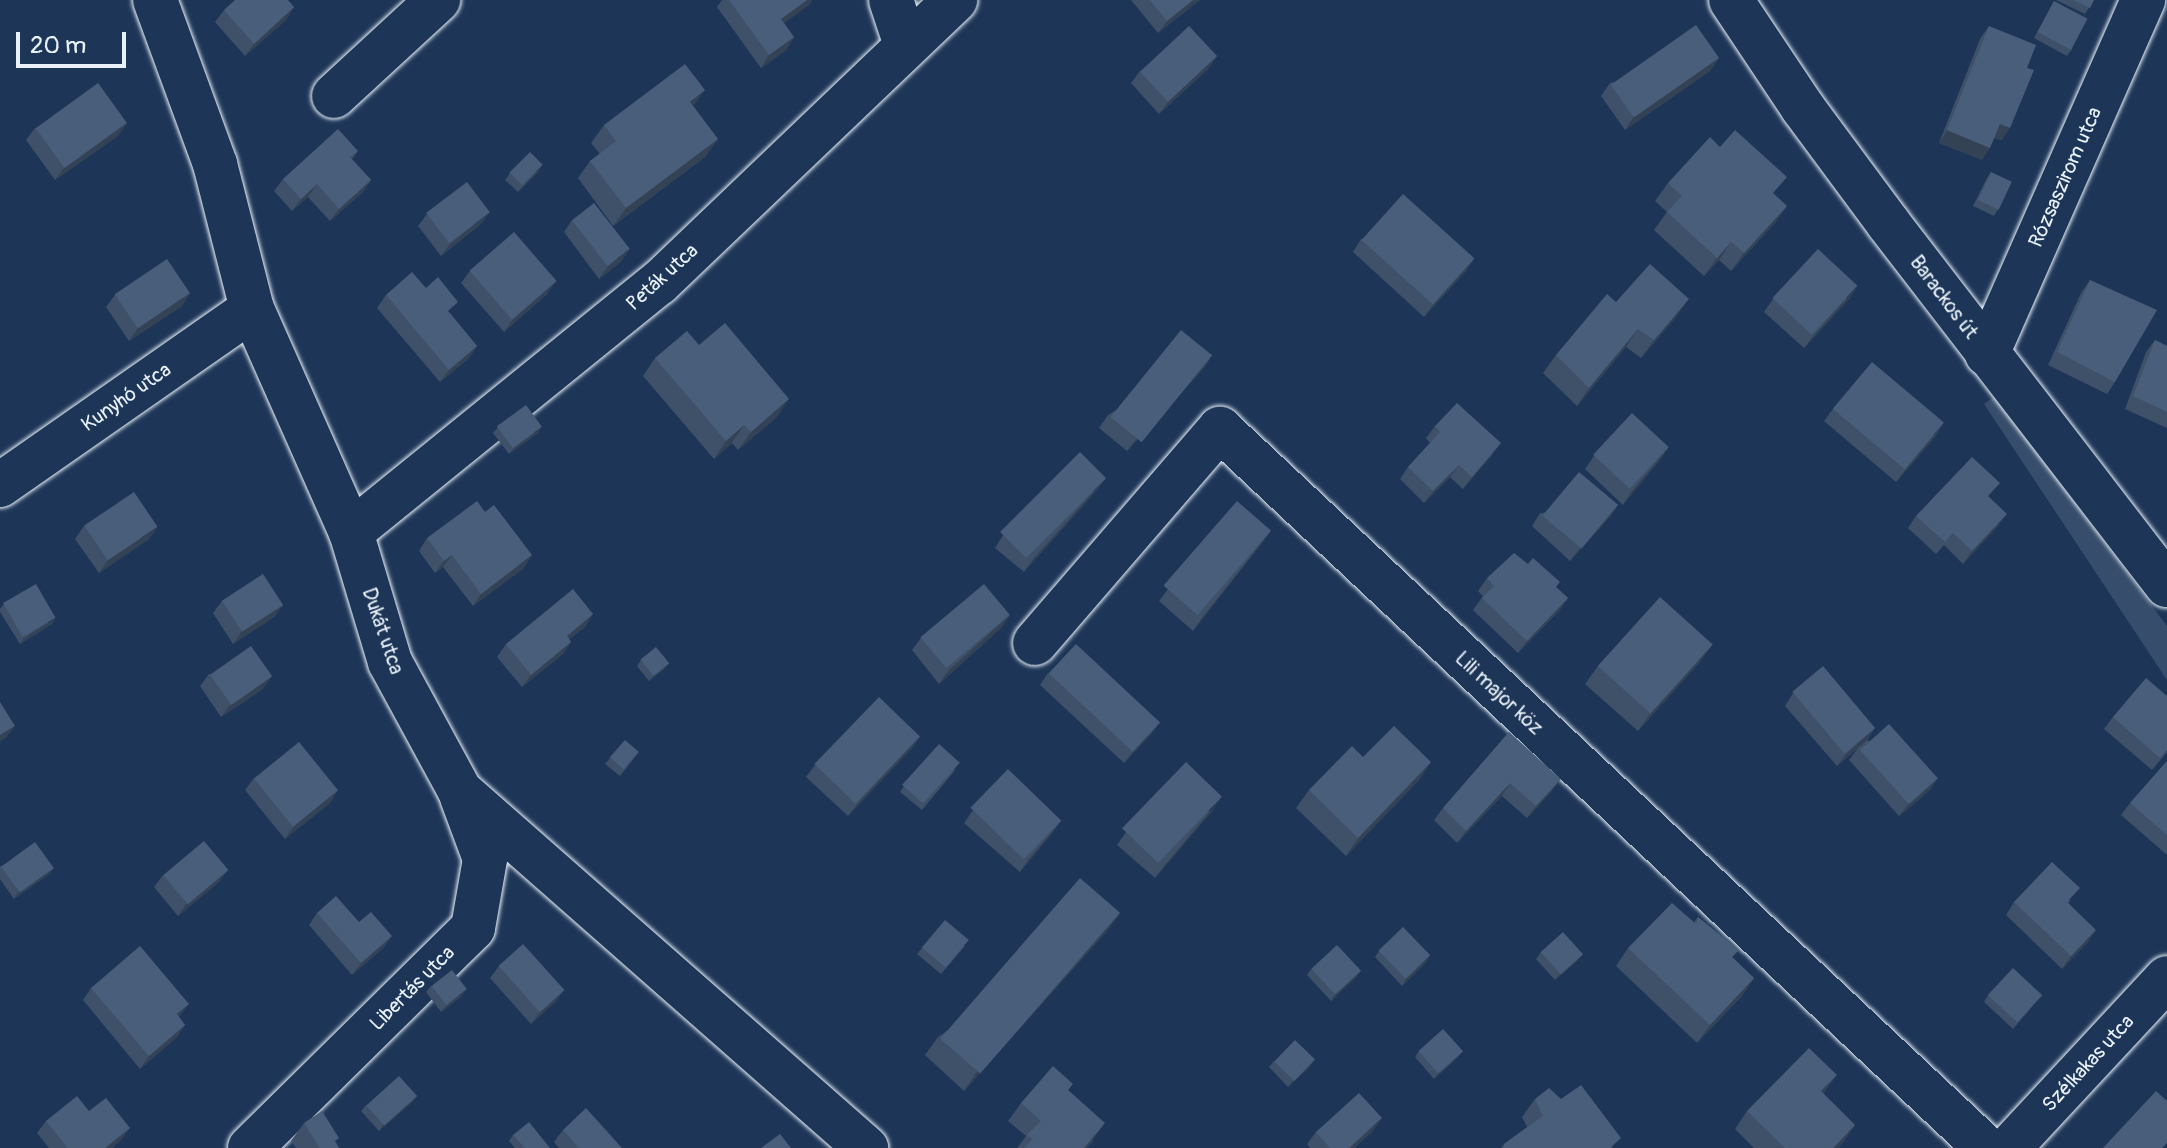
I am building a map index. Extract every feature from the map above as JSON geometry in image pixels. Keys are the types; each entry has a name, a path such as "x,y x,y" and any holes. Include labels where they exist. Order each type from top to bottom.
{"street":[{"name":"Dukát utca","path":"155,0 215,164 252,309 351,532 390,662 460,791 866,1148"},
{"path":"334,96 438,0"},
{"path":"891,0 906,45"},
{"name":"Peták utca","path":"351,532 659,283 955,0"},
{"name":"Barackos út","path":"1731,0 1803,108 1987,354 2167,585"},
{"name":"Rózsaszirom utca","path":"1987,354 2143,0"},
{"name":"Kunyhó utca","path":"0,485 252,309"},
{"name":"Lili major köz","path":"1035,643 1220,429 1986,1148"},
{"name":"Libertás utca","path":"250,1148 473,928 485,859 460,791"},
{"name":"Szélkakas utca","path":"2009,1148 2167,978"}],"shaded area":[{"path":"1995,396 2167,626 2167,680 1984,404"}],"building":[{"path":"235,0 288,0 294,7 254,44 224,10"},
{"path":"729,0 807,0 781,19 794,37 769,55"},
{"path":"1150,0 1193,0 1167,21"},
{"path":"2073,0 2094,0 2090,8"},
{"path":"2054,1 2088,19 2071,50 2038,32"},
{"path":"1696,25 1719,58 1634,117 1611,85"},
{"path":"1189,26 1217,56 1168,102 1140,72"},
{"path":"1989,26 2036,45 2027,68 2034,70 2010,128 2000,124 1990,148 1947,130"},
{"path":"685,64 705,90 690,102 718,139 626,208 590,161 616,141 604,125"},
{"path":"98,83 127,123 65,168 36,128"},
{"path":"338,129 358,151 350,157 371,180 339,209 317,184 301,199 283,179"},
{"path":"1735,130 1787,177 1773,193 1787,206 1744,253 1731,242 1717,258 1667,212 1682,196 1668,183 1710,137 1720,147"},
{"path":"530,152 543,165 522,185 509,173"},
{"path":"1991,172 2012,182 1999,210 1978,200"},
{"path":"467,182 490,212 449,243 426,213"},
{"path":"1403,194 1474,258 1433,304 1362,240"},
{"path":"594,203 630,249 608,266 572,220"},
{"path":"514,232 557,281 512,320 469,271"},
{"path":"1818,249 1857,286 1812,335 1772,298"},
{"path":"167,259 190,293 138,328 115,294"},
{"path":"1650,264 1689,299 1654,340 1638,329 1589,388 1556,355 1607,294 1616,302"},
{"path":"412,272 426,288 438,277 458,302 448,311 477,346 449,370 386,295"},
{"path":"2090,280 2157,310 2115,382 2057,352"},
{"path":"725,323 789,399 751,432 744,425 726,441 655,358 687,331 699,345"},
{"path":"1181,330 1212,355 1142,442 1111,417"},
{"path":"2155,340 2167,346 2167,412 2133,396"},
{"path":"1872,362 1944,422 1905,469 1833,409"},
{"path":"1457,403 1501,443 1472,477 1459,465 1433,491 1408,467 1440,432 1435,426"},
{"path":"526,405 542,427 513,448 497,426"},
{"path":"1632,413 1669,447 1630,489 1593,455"},
{"path":"1080,452 1106,478 1026,558 1000,532"},
{"path":"1972,457 2000,483 1988,496 2007,514 1972,551 1953,533 1945,542 1916,516"},
{"path":"1579,472 1618,505 1581,548 1542,516"},
{"path":"134,492 157,527 108,560 84,526"},
{"path":"477,501 485,512 494,505 532,555 481,594 452,555 444,561 427,538"},
{"path":"1237,501 1271,531 1197,615 1164,586"},
{"path":"1514,553 1528,564 1533,558 1560,582 1556,587 1568,598 1527,641 1482,598 1494,586 1487,578"},
{"path":"263,574 283,605 242,632 222,601"},
{"path":"36,584 56,618 23,637 3,603"},
{"path":"984,584 1010,615 946,668 920,637"},
{"path":"573,589 593,614 567,636 571,642 531,675 506,644"},
{"path":"1660,597 1713,645 1651,714 1598,666"},
{"path":"1076,644 1160,722 1133,752 1049,673"},
{"path":"251,646 272,676 231,705 210,675"},
{"path":"656,647 669,663 654,676 640,660"},
{"path":"1823,666 1875,728 1844,754 1792,692"},
{"path":"2146,678 2167,696 2167,750 2160,758 2113,717"},
{"path":"879,697 920,737 855,803 814,764"},
{"path":"0,702 15,726 0,735"},
{"path":"1889,724 1938,778 1909,804 1860,750"},
{"path":"1394,726 1431,762 1358,838 1309,790 1352,746 1363,757"},
{"path":"1509,732 1561,779 1536,806 1510,783 1466,831 1443,808"},
{"path":"625,740 639,752 623,769 610,757"},
{"path":"299,742 338,790 293,827 254,779"},
{"path":"939,744 960,763 923,804 902,785"},
{"path":"2167,761 2167,835 2130,803"},
{"path":"1186,762 1222,797 1158,863 1122,828"},
{"path":"1008,769 1061,820 1024,859 970,808"},
{"path":"204,841 228,870 188,904 163,875"},
{"path":"35,842 54,868 20,893 1,867"},
{"path":"2052,862 2080,888 2067,902 2096,930 2071,956 2014,902"},
{"path":"1080,878 1120,913 980,1074 940,1039"},
{"path":"336,896 359,922 371,912 392,936 361,963 317,913"},
{"path":"1672,903 1696,924 1698,917 1739,950 1732,957 1754,978 1710,1025 1628,948"},
{"path":"945,920 969,940 946,968 922,948"},
{"path":"1403,927 1430,955 1406,979 1379,951"},
{"path":"1563,932 1583,954 1561,974 1541,952"},
{"path":"523,944 564,990 540,1012 498,966"},
{"path":"1337,945 1361,971 1335,994 1311,969"},
{"path":"140,946 189,1004 177,1014 185,1025 149,1056 91,988"},
{"path":"2013,968 2042,995 2017,1022 1988,995"},
{"path":"452,970 467,989 446,1005 432,986"},
{"path":"1443,1029 1463,1051 1439,1073 1418,1051"},
{"path":"1295,1040 1315,1059 1294,1081 1274,1062"},
{"path":"1809,1048 1837,1075 1821,1091 1855,1125 1833,1148 1785,1148 1747,1111"},
{"path":"1053,1066 1073,1084 1068,1090 1105,1123 1084,1148 1024,1148 1033,1139 1027,1135 1041,1121 1021,1103"},
{"path":"399,1076 417,1096 384,1126 366,1105"},
{"path":"1581,1085 1621,1138 1610,1148 1504,1148 1504,1144 1543,1116 1535,1099 1549,1088 1561,1099"},
{"path":"2156,1091 2167,1101 2167,1143 2162,1148 2103,1148"},
{"path":"1359,1093 1382,1118 1349,1148 1330,1148 1316,1132"},
{"path":"77,1096 89,1111 106,1098 130,1128 105,1148 68,1148 46,1121"},
{"path":"586,1108 622,1148 579,1148 563,1130"},
{"path":"322,1111 339,1138 335,1141 339,1148 320,1148 304,1123"},
{"path":"529,1122 550,1148 525,1148 513,1135"},
{"path":"780,1134 791,1148 761,1148"}]}
